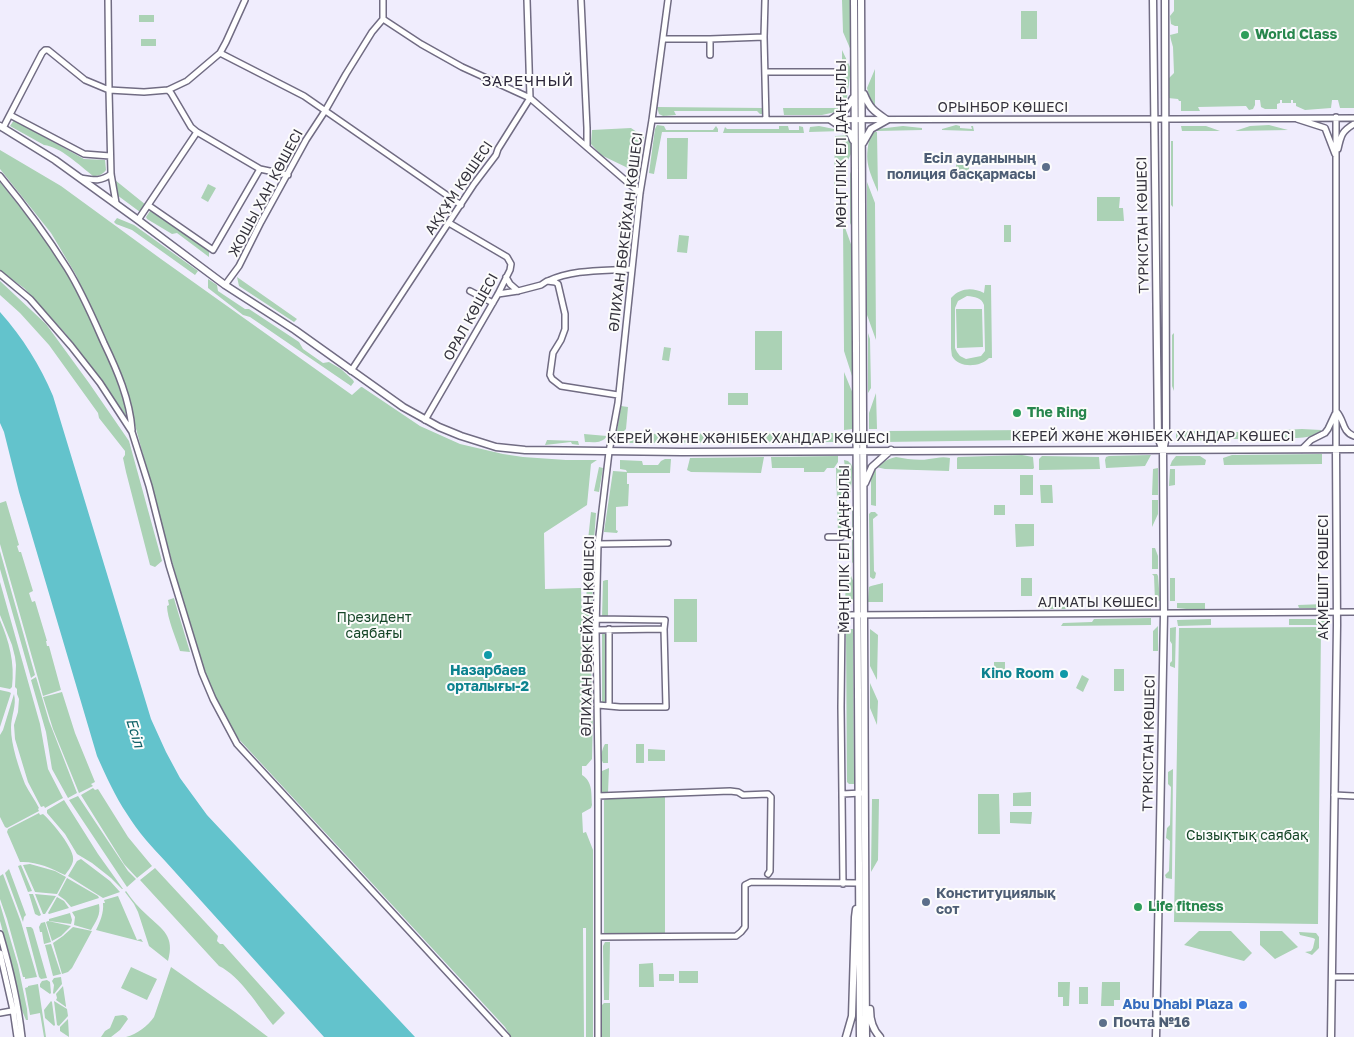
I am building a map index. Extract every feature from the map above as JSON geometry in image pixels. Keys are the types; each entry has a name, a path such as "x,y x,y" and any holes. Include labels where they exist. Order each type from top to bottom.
{"main road":[{"name":"МӘҢГІЛІК ЕЛ ДАҢҒЫЛЫ","path":"854,0 861,615 862,901 860,1037"},
{"name":"МӘҢГІЛІК ЕЛ ДАҢҒЫЛЫ","path":"861,0 860,451 863,487 861,615"},
{"name":"ТҮРКІСТАН КӨШЕСІ","path":"1153,0 1158,437 1163,450"},
{"name":"ТҮРКІСТАН КӨШЕСІ","path":"1156,1037 1164,614 1163,450 1166,437 1165,0"},
{"path":"862,88 872,110 887,120 872,129 862,144"},
{"path":"854,89 852,99 846,109 831,120 850,133 855,144"},
{"name":"КЕРЕЙ ЖӘНЕ ЖӘНІБЕК ХАНДАР КӨШЕСІ","path":"2,127 54,160 138,220 148,225 226,285 295,330 403,407 425,420 461,436 496,447 525,450 610,452 1354,449"},
{"name":"АҚМЕШІТ КӨШЕСІ","path":"1331,1037 1337,612 1336,449"},
{"path":"863,487 872,467 891,450"},
{"name":"МӘҢГІЛІК ЕЛ ДАҢҒЫЛЫ","path":"862,793 859,883 862,901 866,1037"},
{"path":"846,1037 852,1016 855,917 862,901"},
{"path":"862,901 869,917 870,1017 880,1037"}],"street":[{"path":"108,0 110,156 116,203"},
{"path":"2,127 45,50 48,50 86,80 109,90 144,92 168,90 187,81 220,53 245,0"},
{"path":"383,0 384,19 421,44 462,67 530,98 640,193"},
{"path":"527,0 530,98"},
{"path":"581,0 587,128 586,147"},
{"name":"ӘЛИХАН БӨКЕЙХАН КӨШЕСІ","path":"598,1037 598,705 596,619 598,544 618,395 640,193 668,0"},
{"path":"765,0 766,120"},
{"name":"ЖОШЫ ХАН КӨШЕСІ","path":"226,285 239,266 306,140 364,44 384,19"},
{"path":"663,39 764,37"},
{"path":"710,39 710,55"},
{"path":"220,53 304,96 461,205"},
{"path":"765,72 840,72"},
{"path":"168,90 191,127 197,132 260,169 288,175"},
{"name":"АҚҚҰМ КӨШЕСІ","path":"351,371 474,184 496,155 530,98"},
{"path":"10,114 84,154 110,156"},
{"name":"АҚМЕШІТ КӨШЕСІ","path":"1336,117 1336,449"},
{"path":"1292,118 1325,128 1336,156"},
{"name":"ОРЫНБОР КӨШЕСІ","path":"652,120 1354,118"},
{"path":"1336,156 1341,135 1346,128 1354,124"},
{"path":"138,220 197,132"},
{"path":"148,205 213,250 260,169"},
{"path":"80,178 97,181 111,174"},
{"path":"0,176 37,224 67,269 88,307 118,374 169,565 202,673 213,699 237,744 507,1037"},
{"name":"ОРАЛ КӨШЕСІ","path":"425,420 498,294 511,264 508,257 449,223"},
{"path":"498,294 518,292 541,285 561,275 576,272 631,269"},
{"path":"0,274 30,299 71,346 100,383 132,432"},
{"path":"506,277 512,287 518,292"},
{"path":"547,281 558,284 565,314 565,329 561,340 552,353 550,375 552,379 561,386 618,395"},
{"path":"470,291 493,303"},
{"path":"1302,449 1311,440 1328,429 1336,411 1341,416 1347,432 1354,436"},
{"path":"828,537 841,537"},
{"path":"598,544 668,543"},
{"name":"АЛМАТЫ КӨШЕСІ","path":"842,794 842,615 1354,612"},
{"path":"596,619 664,620 666,708 598,705"},
{"path":"609,629 609,706"},
{"path":"596,630 664,629"},
{"path":"598,796 730,791 743,795 768,794 771,797 770,871 768,874"},
{"path":"843,884 842,794 862,793"},
{"path":"1334,795 1354,796"},
{"path":"598,937 736,936 745,927 745,886 750,882 859,883"},
{"path":"0,934 10,968 16,1010 17,1037"},
{"path":"0,953 22,1037"},
{"path":"1332,977 1354,977"},
{"path":"0,1013 16,1010"}],"green space":[{"path":"842,0 851,0 852,53 843,32"},
{"path":"1174,0 1354,0 1354,108 1340,108 1338,100 1332,100 1331,108 1305,110 1296,106 1293,100 1291,100 1291,103 1282,103 1282,100 1280,100 1280,103 1277,104 1277,109 1265,109 1261,107 1260,100 1255,100 1253,109 1249,110 1246,106 1198,107 1200,111 1181,111 1181,101 1168,98 1168,79 1174,73 1173,47 1170,35 1178,33 1178,26 1171,24 1170,16 1174,11"},
{"path":"1021,11 1037,11 1037,39 1021,39"},
{"path":"139,15 154,15 154,22 139,22"},
{"path":"141,39 156,39 156,46 141,46"},
{"path":"842,50 851,69 846,104 840,111 822,115 784,115 783,108 842,108"},
{"path":"875,69 875,106 872,105 867,88"},
{"path":"657,107 764,108 763,114 757,111 674,111 676,115 663,116 659,114"},
{"path":"14,120 84,159 105,160 106,170 100,175 93,176 57,149 44,145 10,126"},
{"path":"657,125 664,126 666,130 713,130 716,126 718,132 662,132 654,174 649,173"},
{"path":"956,125 960,126 960,128 972,129 971,126 973,126 974,131 942,130"},
{"path":"1269,125 1288,130 1235,131 1250,126"},
{"path":"779,126 788,126 789,130 799,130 799,126 803,127 804,133 723,133 725,127 727,129 779,129"},
{"path":"819,126 843,131 809,132 810,127"},
{"path":"903,126 922,128 922,130 877,131 877,129"},
{"path":"1181,126 1206,126 1220,131 1182,131"},
{"path":"631,128 644,137 632,170 601,155 591,144 592,130"},
{"path":"871,132 877,132 878,192 871,176 867,156"},
{"path":"851,135 851,154 834,187 835,136"},
{"path":"667,138 688,138 687,179 667,179"},
{"path":"1171,141 1173,141 1173,207 1171,205"},
{"name":"Президент саябағы","path":"0,150 61,186 352,395 362,387 420,426 460,444 523,457 597,460 591,464 587,505 544,533 545,589 581,588 582,613 593,614 592,646 582,646 582,661 589,660 591,664 592,692 582,692 582,697 592,698 592,705 585,709 582,706 582,713 593,713 592,759 586,766 582,766 582,775 590,784 592,805 591,808 582,813 583,833 586,832 593,850 593,1037 586,1037 586,928 583,928 584,1037 511,1037 505,1027 235,735 219,708 199,661 122,377 76,275 51,233 0,169"},
{"path":"956,164 969,164 969,172 956,172"},
{"path":"852,169 852,227 850,223 850,174"},
{"path":"115,180 146,205 140,212 117,195"},
{"path":"0,182 55,254 73,283 101,340 129,420 65,333 24,288 0,271"},
{"path":"867,182 875,203 876,340 867,315"},
{"path":"208,184 216,188 208,202 201,198"},
{"path":"1097,197 1120,197 1119,208 1123,208 1124,221 1097,221"},
{"path":"153,210 209,251 209,257 177,233 172,234 147,219 146,217 150,211"},
{"path":"117,218 134,225 198,271 195,275 132,230 116,224 114,222"},
{"path":"843,222 852,247 852,376 844,351"},
{"path":"1004,225 1011,225 1011,242 1004,242"},
{"path":"679,235 689,236 687,253 677,252"},
{"path":"237,277 297,319 294,322 239,286"},
{"path":"208,279 217,285 218,291 299,342 303,349 323,363 329,362 341,369 354,382 351,386 250,317 243,315 208,288"},
{"path":"0,281 46,324 129,441 162,561 155,567 150,565 126,472 123,458 125,451 99,418 98,413 49,345 20,313 0,295"},
{"path":"985,285 991,285 992,358 976,365 965,365 955,360 952,356 951,298 962,290 975,290 984,293","holes":["967,296 979,299 984,305 985,351 981,356 966,359 960,356 955,348 955,308 958,301"]},
{"path":"956,309 982,309 983,347 957,348"},
{"path":"755,331 782,331 782,370 755,370"},
{"path":"868,333 870,339 871,388 868,393"},
{"path":"1174,333 1174,391 1172,386 1172,335"},
{"path":"664,347 671,348 669,361 662,360"},
{"path":"844,372 853,394 853,429 844,430"},
{"path":"728,393 748,393 748,405 728,405"},
{"path":"876,393 877,429 869,429 869,413"},
{"path":"621,406 628,407 626,429 624,431 617,431"},
{"path":"1033,430 1028,440 883,442 888,431"},
{"path":"1283,430 1321,430 1321,432 1307,437 1284,438"},
{"path":"1176,431 1218,431 1218,441 1176,440"},
{"path":"1224,432 1246,432 1246,439 1224,439"},
{"path":"840,433 840,442 625,443 626,434"},
{"path":"584,434 607,436 600,441 585,442"},
{"path":"547,440 578,441 579,445 572,444 571,442 545,445"},
{"path":"1322,454 1322,464 1224,465 1223,458 1232,455"},
{"path":"1022,455 1033,457 1033,469 957,469 958,457"},
{"path":"1151,455 1145,466 1106,468 1105,460 1109,456"},
{"path":"838,456 838,462 834,468 827,468 824,472 804,472 804,468 772,468 771,457"},
{"path":"1042,456 1099,457 1100,469 1039,470 1039,459"},
{"path":"1176,456 1200,456 1206,460 1205,465 1170,466"},
{"path":"764,457 761,473 691,472 687,470 690,458"},
{"path":"896,457 917,460 950,458 949,471 885,469 877,467 885,461"},
{"path":"665,459 671,459 670,473 627,473 627,484 629,484 628,506 616,507 617,533 604,532 613,471 627,472 620,469 620,460 642,461 643,465 658,465"},
{"path":"844,460 848,461 853,468 851,490 842,512 841,534 838,534 836,468 845,468"},
{"path":"599,467 603,468 599,492 594,491"},
{"path":"876,468 876,506 871,505 871,473"},
{"path":"1158,468 1158,495 1152,495 1153,469"},
{"path":"1170,469 1175,469 1175,485 1169,486"},
{"path":"1020,475 1033,475 1033,495 1020,495"},
{"path":"1040,485 1052,485 1053,503 1041,503"},
{"path":"1152,500 1158,500 1158,514 1152,527"},
{"path":"6,501 19,545 17,546 19,552 21,552 33,591 29,593 32,602 35,601 61,690 43,696 0,544 0,503"},
{"path":"854,505 854,565 852,562 852,508"},
{"path":"994,505 1005,505 1005,515 994,515"},
{"path":"591,512 596,513 594,541 588,540"},
{"path":"875,512 878,515 873,519 874,571 876,573 873,579 870,577 869,514"},
{"path":"1015,524 1034,524 1034,546 1016,547"},
{"path":"588,548 593,548 594,550 592,606 586,608"},
{"path":"1152,548 1155,548 1158,556 1158,569 1152,569"},
{"path":"0,551 35,675 31,678 0,569"},
{"path":"847,566 854,583 854,601 845,601"},
{"path":"1152,574 1157,574 1158,576 1160,601 1155,601 1154,576"},
{"path":"1021,578 1032,578 1032,596 1021,596"},
{"path":"1170,578 1175,578 1175,601 1170,601"},
{"path":"608,580 608,618 602,618 603,581"},
{"path":"0,582 40,724 48,769 63,798 45,808 44,806 41,807 28,782 15,739 14,725 19,699 15,687 16,665 12,645 0,615"},
{"path":"883,583 883,602 868,602 869,587"},
{"path":"174,598 190,652 180,651 170,622 167,611 168,600"},
{"path":"674,599 697,599 697,642 674,642"},
{"path":"1067,603 1066,609 1045,609 1042,604"},
{"path":"1177,603 1205,603 1205,611 1177,608"},
{"path":"1325,604 1325,608 1299,608 1298,605"},
{"path":"1151,618 1151,625 1061,626 1063,623 1092,622 1094,619"},
{"path":"1211,619 1211,625 1178,626 1177,620"},
{"path":"1289,619 1325,619 1325,625 1289,625"},
{"path":"0,620 9,644 12,661 13,678 10,689 0,687"},
{"path":"1158,626 1158,651 1153,651 1153,631"},
{"path":"1176,627 1175,668 1170,666 1172,661 1172,644 1170,641 1170,628"},
{"name":"Сызықтық саябақ","path":"1321,627 1318,924 1174,922 1179,628"},
{"path":"846,629 853,629 854,784 847,782"},
{"path":"870,629 878,635 877,680 870,666"},
{"path":"602,634 607,634 606,703 602,703"},
{"path":"994,662 1005,662 1005,678 994,678"},
{"path":"1114,669 1124,669 1124,691 1114,691"},
{"path":"1082,675 1089,679 1083,692 1076,688"},
{"path":"36,677 49,721 77,793 68,798 52,769 46,732 31,680"},
{"path":"870,683 878,701 877,725 870,708"},
{"path":"0,690 11,693 0,727"},
{"path":"62,692 75,733 95,782 91,784 93,786 79,793 53,729 43,697"},
{"path":"14,694 15,702 11,735 25,784 39,811 7,828 0,817 0,735"},
{"path":"605,744 608,744 608,763 603,763 602,758"},
{"path":"636,744 644,744 644,763 636,763"},
{"path":"648,749 665,750 665,761 648,761"},
{"path":"609,768 608,793 602,793 602,771"},
{"path":"1173,769 1172,879 1166,878 1165,875 1169,871 1170,841 1166,838 1167,828 1170,825 1171,787 1168,784 1168,772"},
{"path":"93,788 95,790 98,789 128,837 152,866 137,878 124,864 81,795"},
{"path":"1031,792 1031,806 1013,806 1013,793"},
{"path":"978,794 999,794 1000,834 978,834"},
{"path":"665,795 665,935 604,935 604,800 606,798"},
{"path":"78,796 128,871 136,879 127,887 69,800"},
{"path":"872,799 879,799 878,860 871,872"},
{"path":"64,800 123,889 92,863 77,854 65,834 47,813 47,810"},
{"path":"1010,812 1032,812 1031,824 1010,823"},
{"path":"39,813 40,815 43,814 51,823 71,850 73,861 65,875 38,864 20,862 7,832 8,829"},
{"path":"81,859 110,881 120,892 103,898 68,876 77,861"},
{"path":"30,864 55,871 66,877 57,894 35,892 23,865"},
{"path":"21,865 32,891 28,892 18,866"},
{"path":"155,868 218,936 217,941 223,944 285,1013 273,1025 241,984 219,966 140,880"},
{"path":"9,869 26,915 23,922 5,873"},
{"path":"3,874 21,922 37,977 25,979 23,977 0,899 0,876"},
{"path":"67,878 99,898 71,907 58,895"},
{"path":"126,891 138,907 163,930 169,939 170,952 168,961 149,946 138,912"},
{"path":"29,894 33,894 41,915 35,914"},
{"path":"35,894 56,896 45,914 43,914"},
{"path":"118,896 137,940 141,939 143,942 96,930 103,910 103,903 105,903 104,900"},
{"path":"57,897 64,901 69,908 49,914 48,913"},
{"path":"0,904 18,965 28,1020 26,1020 21,1008 0,921"},
{"path":"99,904 99,915 91,930 74,925 75,917 72,912"},
{"path":"70,913 71,924 49,921 49,919"},
{"path":"45,922 51,942 44,944 39,927 41,923"},
{"path":"46,922 71,926 61,936 52,941"},
{"path":"26,927 33,929 47,978 41,979 39,977"},
{"path":"73,927 92,931 72,968 62,974 53,943"},
{"path":"1199,931 1231,931 1252,953 1244,961 1184,945"},
{"path":"1260,931 1282,931 1298,947 1275,959 1260,945"},
{"path":"1299,932 1316,933 1319,937 1319,948 1312,955 1305,952 1311,951 1315,939 1300,935"},
{"path":"605,942 610,942 609,1000 604,1000 603,946"},
{"path":"51,944 61,974 53,976 45,945"},
{"path":"653,963 654,987 639,987 639,964"},
{"path":"131,967 157,979 147,1000 121,988"},
{"path":"171,967 268,1037 126,1037 149,1024 154,1017"},
{"path":"679,971 698,971 698,983 679,983"},
{"path":"659,974 674,974 674,981 659,981"},
{"path":"61,977 62,984 54,994 52,981 54,978"},
{"path":"47,980 50,982 50,994 40,987 42,981"},
{"path":"1058,982 1070,982 1069,1006 1063,1006 1063,997 1058,997"},
{"path":"1102,982 1120,982 1120,1000 1114,1000 1114,1006 1101,1006"},
{"path":"38,984 46,1037 44,1037 40,1013 30,1015 25,988"},
{"path":"63,986 66,1007 56,1000 56,994"},
{"path":"1079,987 1088,987 1088,1004 1079,1004"},
{"path":"51,1001 54,1026 45,1018 44,1010"},
{"path":"54,1001 67,1009 68,1016 59,1026 57,1025"},
{"path":"610,1003 610,1037 602,1037 602,1005"},
{"path":"123,1015 128,1019 120,1030 111,1037 101,1037 110,1028 115,1016"},
{"path":"68,1019 69,1037 60,1031 60,1027"}],"water":[{"name":"Есіл","path":"0,312 30,352 53,396 151,719 180,778 207,815 415,1037 324,1037 150,845 119,800 97,756 0,423"}],"place":[{"name":"World Class","path":"1245,35"},
{"name":"Есіл ауданының полиция басқармасы","path":"1046,167"},
{"name":"The Ring","path":"1017,413"},
{"name":"Назарбаев орталығы-2","path":"488,655"},
{"name":"Kino Room","path":"1064,674"},
{"name":"Конституциялық сот","path":"926,902"},
{"name":"Life fitness","path":"1138,907"},
{"name":"Abu Dhabi Plaza","path":"1243,1005"},
{"name":"Почта №16","path":"1103,1023"}],"district":[{"name":"ЗАРЕЧНЫЙ","path":"528,81"}]}
